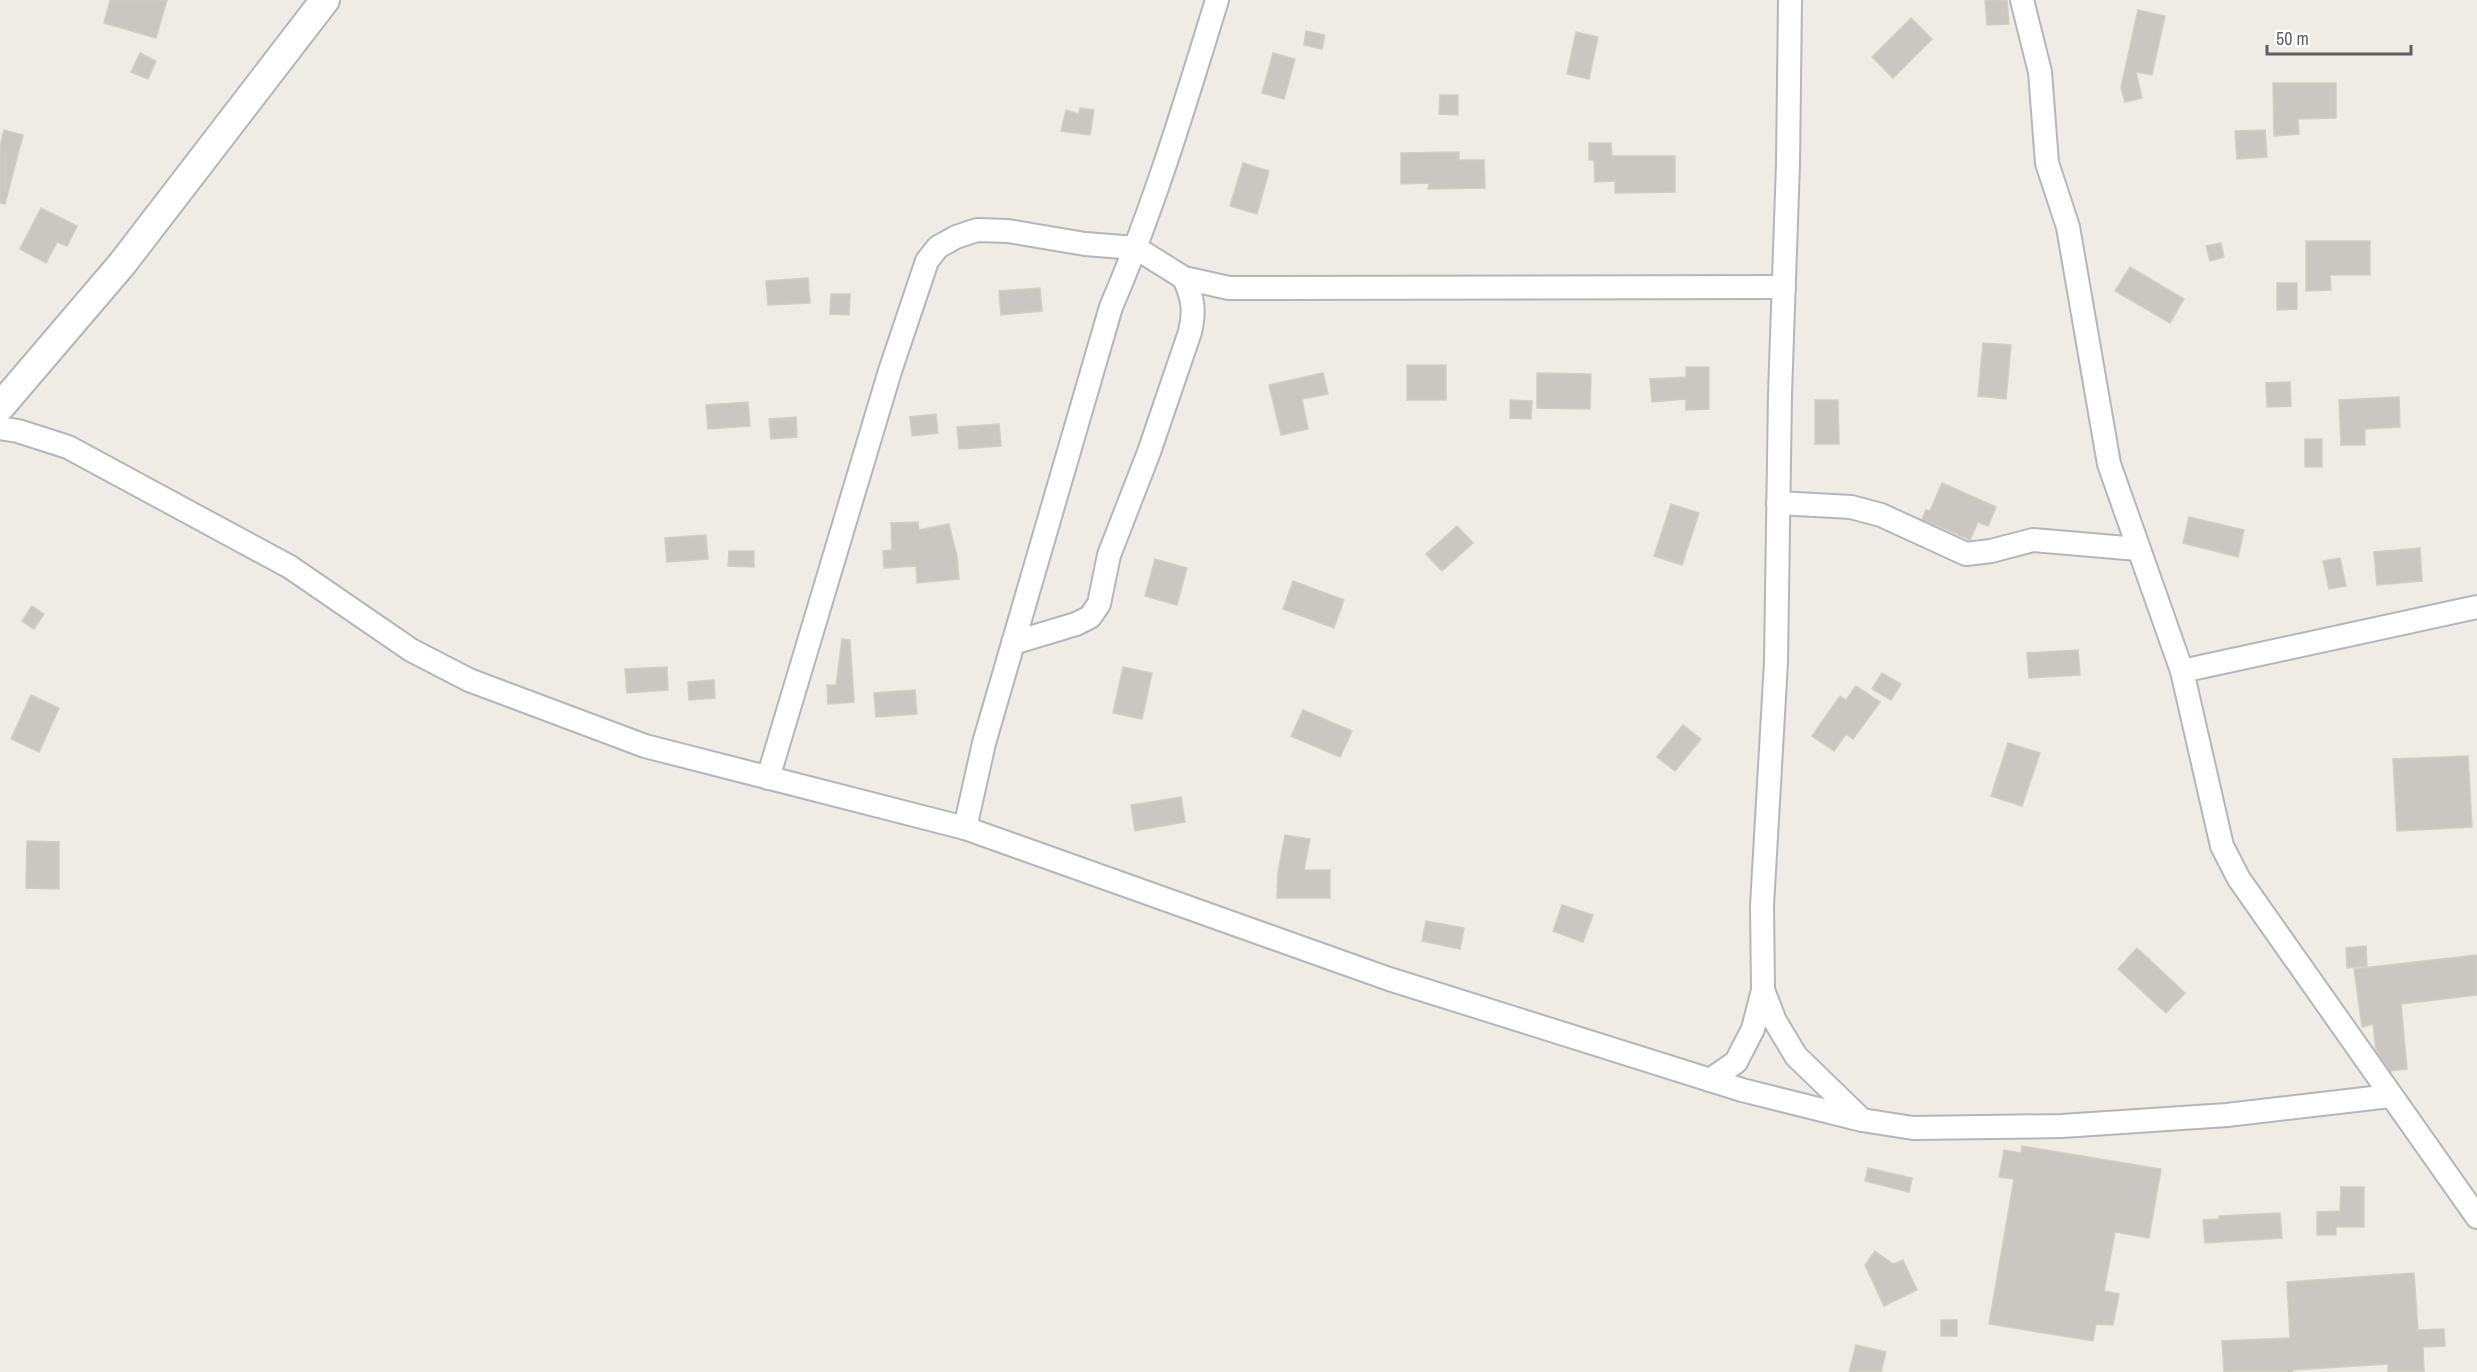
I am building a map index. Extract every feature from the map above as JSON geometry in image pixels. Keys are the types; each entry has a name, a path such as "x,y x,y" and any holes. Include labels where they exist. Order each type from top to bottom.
{"street":[{"path":"0,407 122,264 325,0"},
{"path":"965,828 984,743 1111,307 1136,248 1187,98 1217,0"},
{"path":"1710,1080 1736,1062 1753,1029 1763,990 1762,906 1776,662 1790,0"},
{"path":"2022,0 2040,72 2047,163 2068,227 2109,464 2182,671 2222,846 2239,879 2477,1217"},
{"path":"768,778 890,371 927,261 938,247 956,237 977,230 1008,231 1085,244 1136,248 1184,278 1229,288 1784,287"},
{"path":"1013,643 1076,624 1090,616 1099,604 1109,555 1149,452 1194,314 1192,296 1184,278"},
{"path":"1194,314 1229,288"},
{"path":"0,428 18,431 68,447 290,567 411,650 469,680 645,746 965,828 1389,979 1710,1080 1862,1120 1913,1128 2062,1126 2227,1115 2390,1096"},
{"path":"1778,503 1851,507 1881,515 1966,554 2033,540 2138,549"},
{"path":"2182,671 2477,607"},
{"path":"1763,990 1775,1021 1796,1056 1862,1120"}],"building":[{"path":"110,0 167,0 156,38 104,23"},
{"path":"1985,0 2007,0 2009,24 1987,25"},
{"path":"2138,10 2165,16 2152,75 2136,72 2142,98 2125,102 2121,87"},
{"path":"1911,18 1932,39 1893,78 1872,57"},
{"path":"1306,31 1325,35 1322,49 1304,45"},
{"path":"1576,32 1598,37 1589,79 1567,74"},
{"path":"140,53 156,61 148,79 131,72"},
{"path":"1273,53 1295,59 1284,99 1262,93"},
{"path":"2273,83 2336,83 2336,118 2298,119 2299,134 2274,136"},
{"path":"1440,95 1458,95 1458,115 1439,114"},
{"path":"1080,108 1094,110 1090,135 1061,131 1066,110 1079,114"},
{"path":"4,130 23,135 5,204 0,203 0,146"},
{"path":"2265,130 2267,157 2237,159 2235,131"},
{"path":"1589,143 1611,143 1612,156 1675,156 1675,192 1615,193 1615,181 1595,182 1594,160 1589,160"},
{"path":"1459,152 1459,160 1484,160 1485,188 1428,189 1429,183 1401,184 1401,153"},
{"path":"1243,163 1269,171 1257,214 1230,206"},
{"path":"41,208 77,226 67,246 57,242 46,263 20,249"},
{"path":"2306,241 2370,241 2370,275 2330,275 2331,290 2306,291"},
{"path":"2221,243 2224,257 2210,261 2206,246"},
{"path":"2130,267 2184,299 2170,323 2115,291"},
{"path":"808,278 810,303 768,305 766,281"},
{"path":"2277,283 2297,283 2297,309 2277,310"},
{"path":"1040,288 1042,311 1001,315 999,291"},
{"path":"831,294 850,294 849,315 830,314"},
{"path":"1983,343 2011,345 2006,399 1978,396"},
{"path":"1407,365 1446,365 1446,400 1407,400"},
{"path":"1686,367 1709,367 1709,409 1686,410 1686,399 1652,402 1650,379 1686,377"},
{"path":"1323,373 1328,394 1302,399 1308,429 1281,435 1269,385"},
{"path":"1537,373 1591,374 1590,409 1537,408"},
{"path":"2290,382 2291,406 2267,407 2266,383"},
{"path":"2399,397 2400,427 2365,429 2365,445 2341,445 2339,400"},
{"path":"1510,400 1532,401 1531,419 1510,418"},
{"path":"1815,400 1838,400 1839,444 1815,444"},
{"path":"748,402 750,426 708,429 706,405"},
{"path":"936,414 938,433 912,436 910,417"},
{"path":"796,417 797,437 771,439 769,419"},
{"path":"999,424 1001,446 959,449 957,427"},
{"path":"2305,439 2322,439 2322,467 2305,467"},
{"path":"1942,483 1996,507 1988,526 1978,522 1970,540 1922,519 1926,510 1930,511"},
{"path":"1671,504 1699,513 1682,565 1654,556"},
{"path":"2189,517 2244,530 2238,557 2183,543"},
{"path":"918,522 919,530 949,524 957,556 959,579 917,583 916,566 884,568 883,551 892,550 891,523"},
{"path":"1457,526 1473,543 1442,571 1426,554"},
{"path":"706,535 708,559 667,562 665,538"},
{"path":"2420,548 2422,581 2377,585 2374,552"},
{"path":"729,551 754,551 754,567 728,566"},
{"path":"2340,558 2346,586 2329,589 2323,561"},
{"path":"1155,559 1187,568 1177,605 1145,596"},
{"path":"1293,581 1344,600 1334,628 1283,609"},
{"path":"32,606 44,614 34,629 22,621"},
{"path":"842,639 850,640 854,702 828,704 827,685 836,685"},
{"path":"2078,650 2080,675 2029,678 2027,653"},
{"path":"667,667 668,690 627,693 625,669"},
{"path":"1123,667 1152,673 1142,719 1113,713"},
{"path":"1882,673 1901,684 1891,700 1872,689"},
{"path":"714,680 715,698 689,700 688,682"},
{"path":"1856,686 1880,702 1853,739 1846,734 1834,751 1812,736 1840,696 1846,700"},
{"path":"915,690 917,714 876,717 874,693"},
{"path":"31,695 59,708 39,752 11,739"},
{"path":"1303,710 1352,731 1340,757 1291,736"},
{"path":"1683,725 1701,739 1675,771 1657,757"},
{"path":"2008,743 2040,753 2022,806 1991,796"},
{"path":"2468,756 2472,827 2397,831 2393,759"},
{"path":"1181,797 1185,822 1135,831 1131,805"},
{"path":"1285,835 1310,839 1304,870 1330,870 1330,898 1277,898 1278,872"},
{"path":"27,841 59,842 59,889 26,888"},
{"path":"1562,905 1593,915 1583,942 1553,931"},
{"path":"1426,921 1464,928 1460,949 1422,941"},
{"path":"2366,946 2367,966 2347,968 2346,948"},
{"path":"2137,948 2185,993 2166,1013 2118,969"},
{"path":"2477,955 2477,995 2401,1004 2407,1069 2390,1071 2376,1050 2373,1024 2362,1027 2354,969"},
{"path":"2022,1146 2161,1169 2149,1238 2115,1232 2104,1291 2119,1294 2113,1325 2096,1324 2093,1341 1989,1324 2014,1179 1999,1177 2004,1150 2021,1153"},
{"path":"1868,1168 1912,1178 1909,1192 1865,1181"},
{"path":"2341,1187 2364,1187 2364,1227 2336,1227 2336,1235 2317,1235 2317,1212 2340,1211"},
{"path":"2280,1213 2282,1238 2205,1243 2203,1220 2219,1219 2219,1216"},
{"path":"1875,1251 1893,1264 1903,1260 1917,1290 1884,1306 1865,1265"},
{"path":"2414,1273 2418,1330 2444,1329 2445,1346 2423,1347 2424,1372 2388,1372 2388,1364 2293,1370 2293,1372 2224,1372 2222,1341 2290,1338 2287,1282"},
{"path":"1941,1320 1957,1320 1957,1336 1941,1336"},
{"path":"1856,1345 1886,1352 1881,1372 1849,1372"}]}
